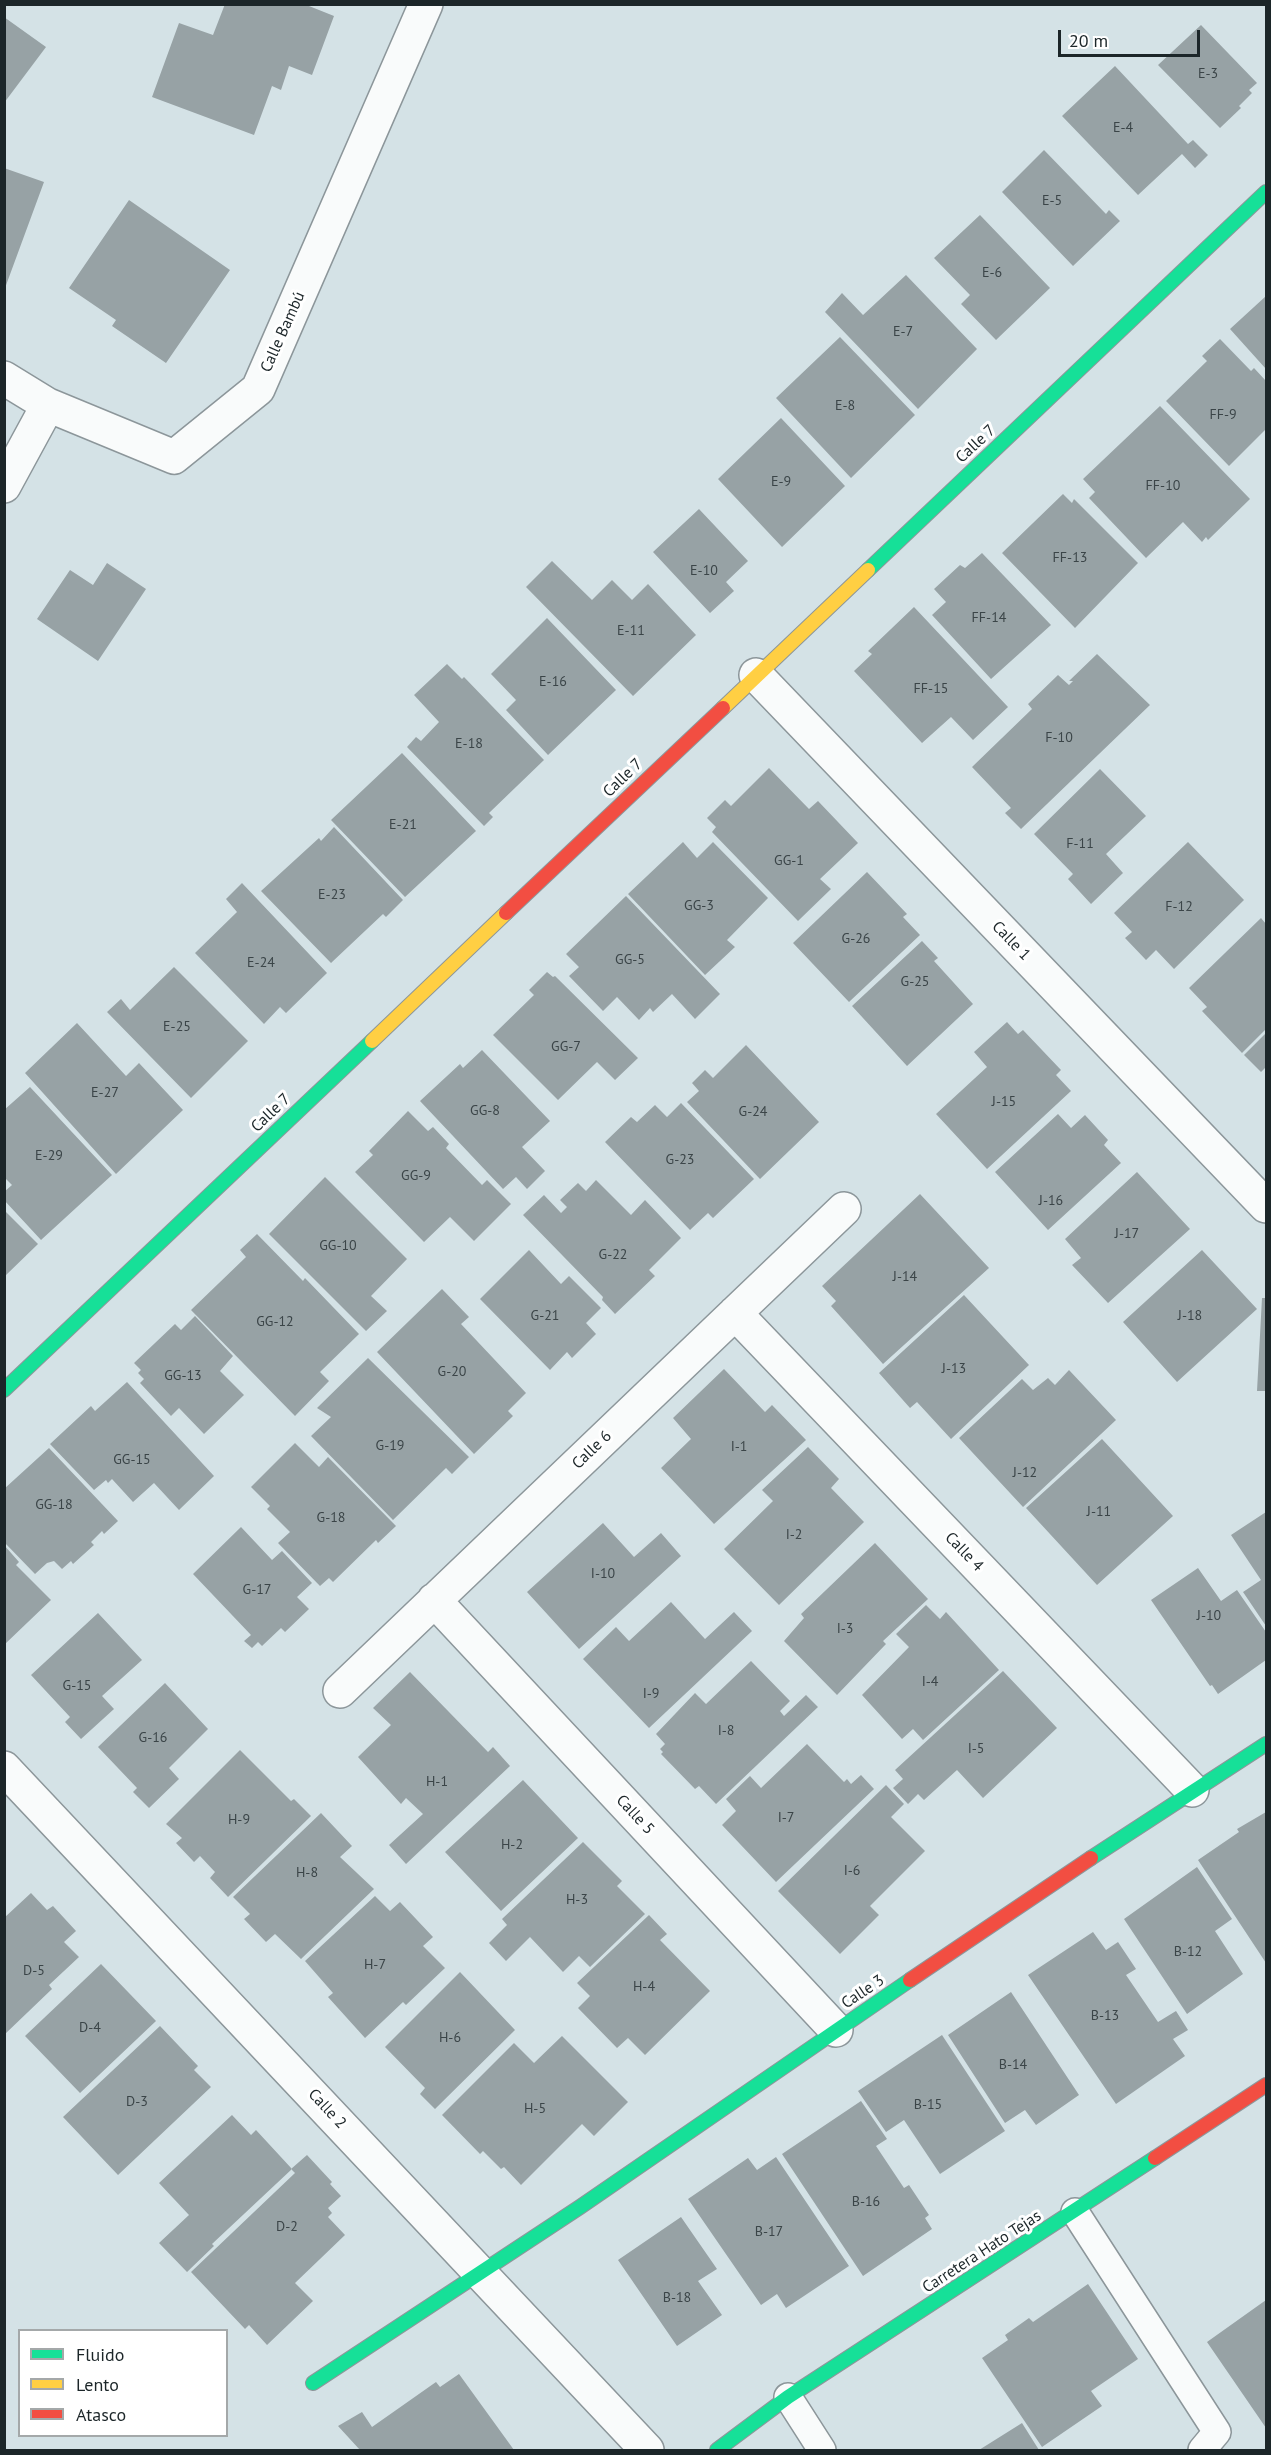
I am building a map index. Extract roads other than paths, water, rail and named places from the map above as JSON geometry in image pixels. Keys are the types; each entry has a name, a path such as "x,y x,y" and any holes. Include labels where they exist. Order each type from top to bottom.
{"street":[{"name":"Calle Bambú","path":"4,378 48,405 174,457 258,389 426,4"},
{"name":"Calle 7","path":"4,1390 1266,192"},
{"path":"4,486 48,405"},
{"name":"Calle 1","path":"756,675 1266,1206"},
{"name":"Calle 6","path":"340,1691 844,1209"},
{"name":"Calle 4","path":"735,1313 1192,1790"},
{"name":"Calle 5","path":"434,1600 836,2030"},
{"name":"Calle 3","path":"313,2383 482,2273 836,2030 1192,1790 1266,1744"},
{"name":"Calle 2","path":"4,1768 482,2273 647,2451"},
{"name":"Carretera Hato Tejas","path":"717,2451 788,2397 1075,2212 1266,2085"}],"lane":[{"path":"1075,2212 1217,2432 1202,2451"},
{"path":"788,2397 822,2451"}]}
